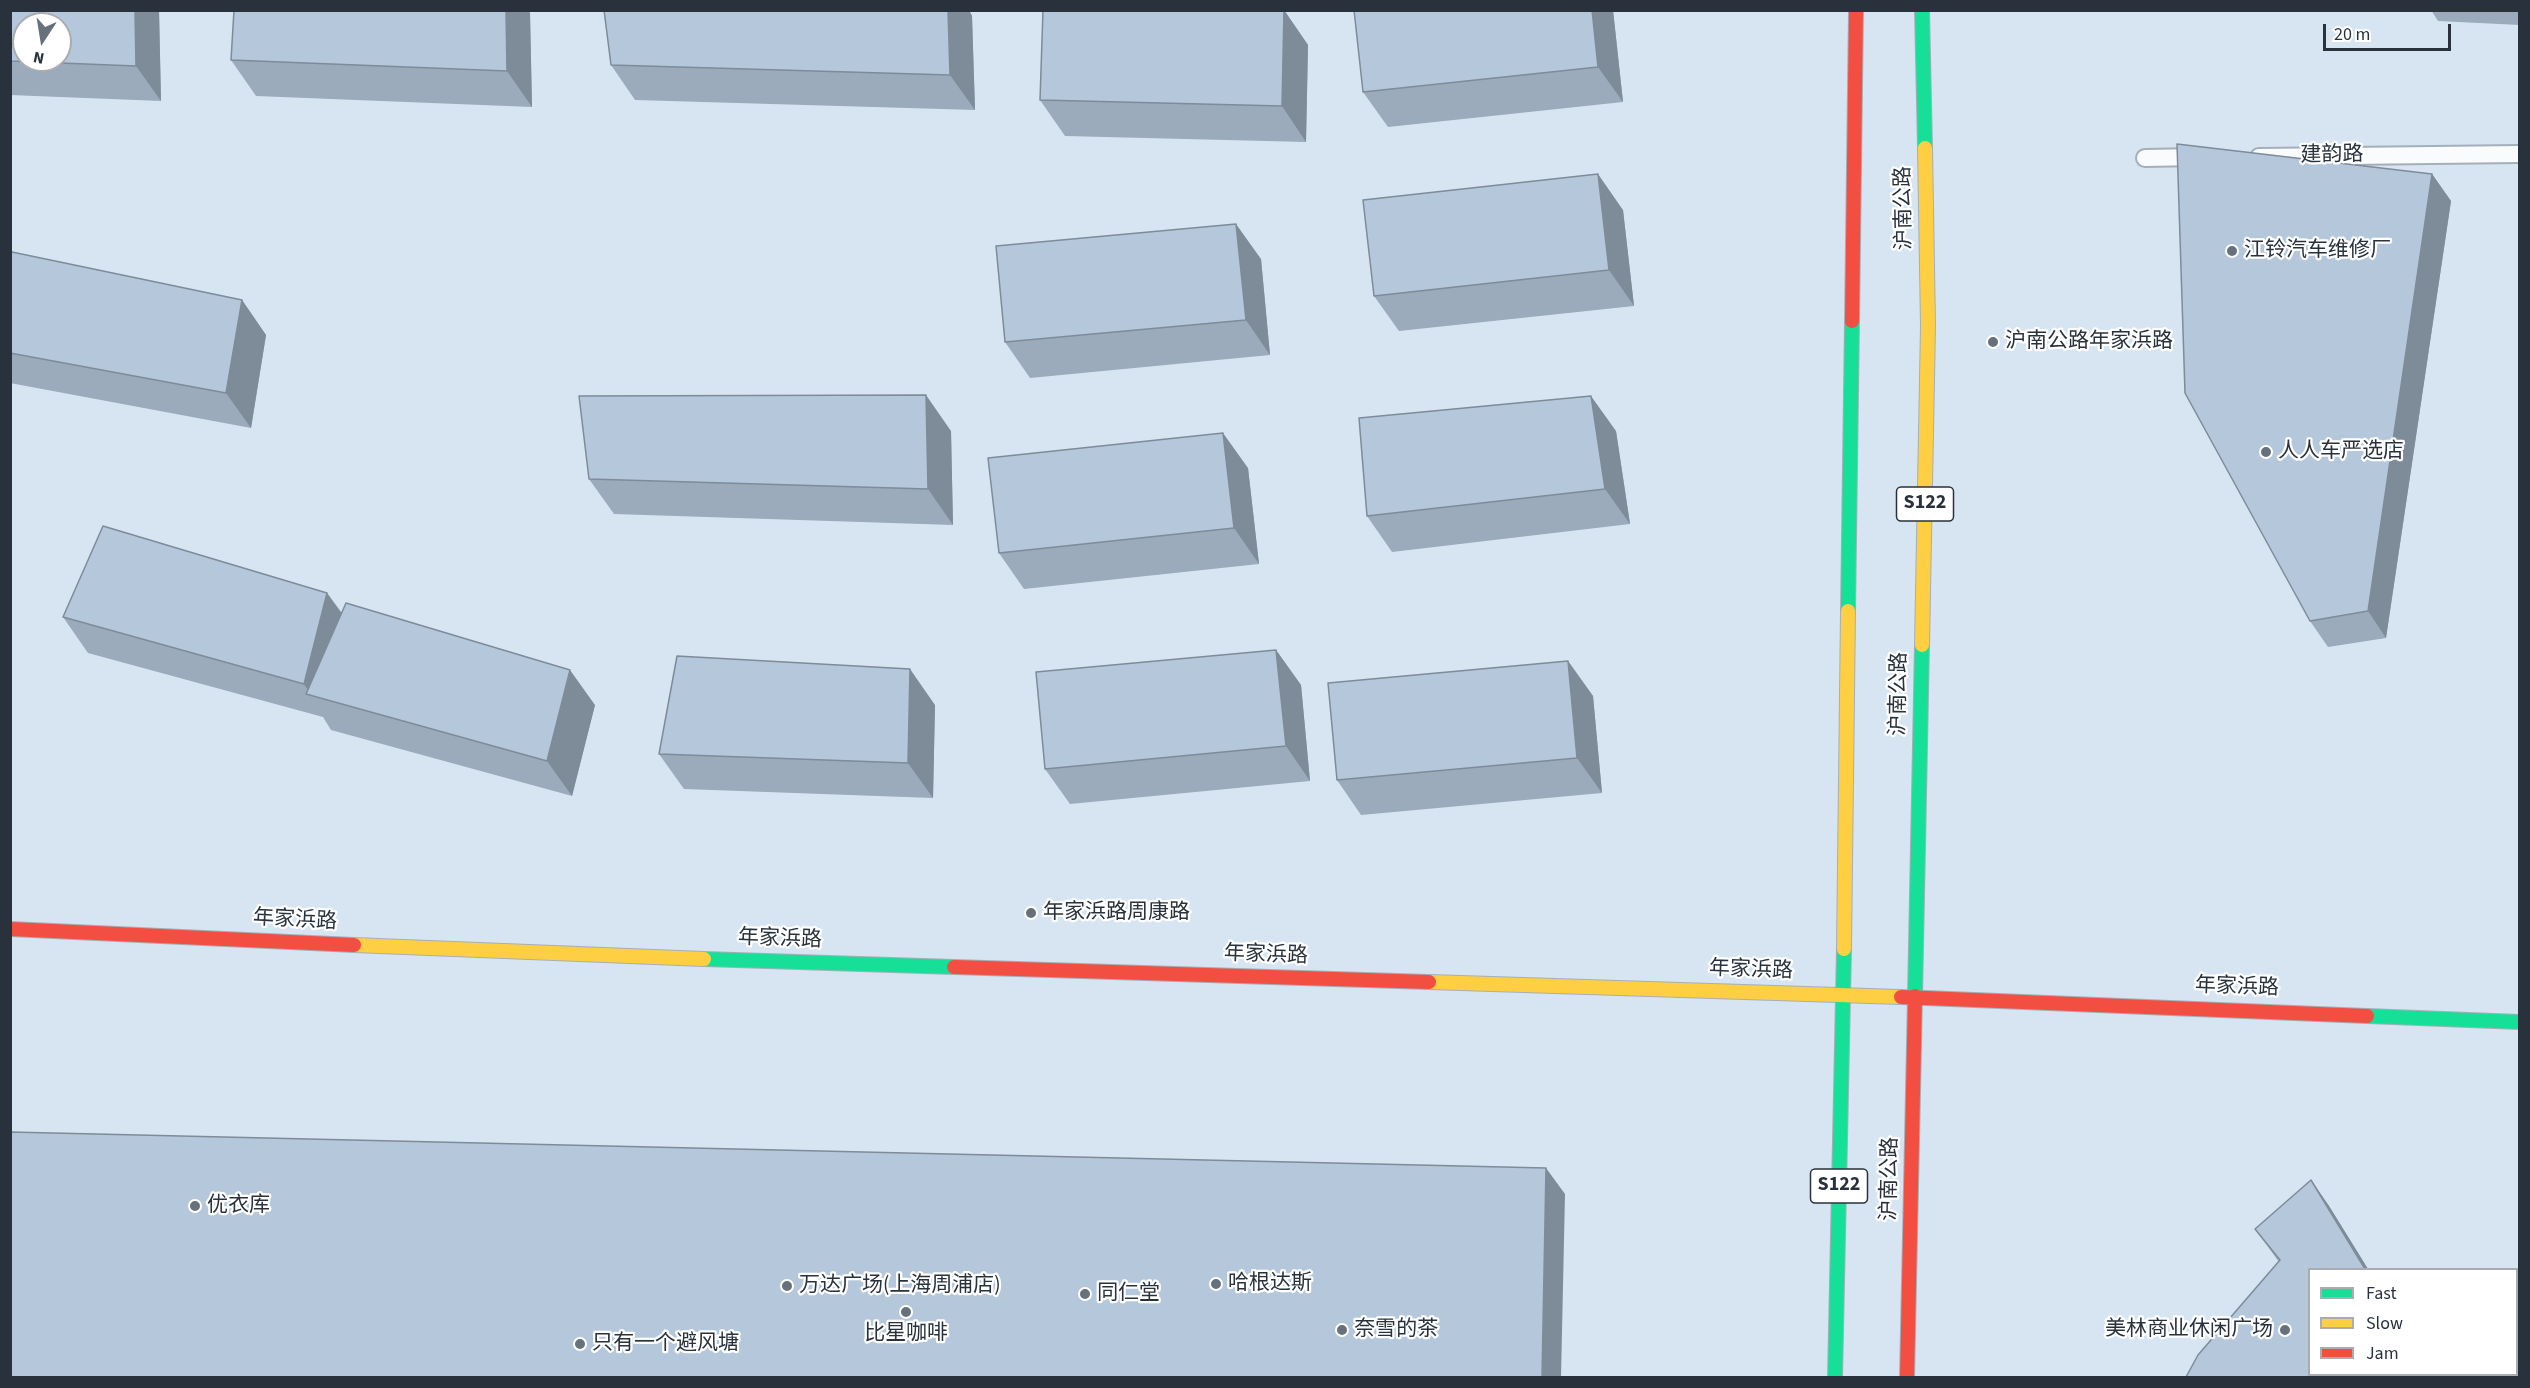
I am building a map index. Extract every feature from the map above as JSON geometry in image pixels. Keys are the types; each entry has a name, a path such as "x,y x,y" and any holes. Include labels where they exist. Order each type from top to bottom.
{"main road":[{"name":"S122","path":"1835,1377 1843,995 1856,10"},
{"name":"沪南公路","path":"1907,1377 1928,326 1922,10"},
{"name":"年家浜路","path":"10,929 582,955 1916,997 2520,1022"}],"lane":[{"name":"建韵路","path":"2239,157 2520,154"},
{"path":"2145,158 2215,157"}],"building":[{"path":"10,10 135,10 136,66 72,63 72,12 12,12 12,61 10,61"},
{"path":"234,10 506,10 507,71 231,60"},
{"path":"604,10 948,10 950,75 611,65"},
{"path":"1043,10 1284,10 1282,106 1040,100"},
{"path":"1354,10 1592,10 1598,67 1363,92"},
{"path":"2177,144 2432,174 2368,611 2310,621 2185,393"},
{"path":"1598,174 1609,270 1374,296 1363,200"},
{"path":"1236,224 1246,320 1005,342 996,246"},
{"path":"12,252 242,300 226,393 10,353 10,256"},
{"path":"926,395 928,489 589,479 579,396"},
{"path":"1591,396 1605,489 1367,516 1359,418"},
{"path":"1223,433 1234,528 999,553 988,458"},
{"path":"103,526 327,593 304,684 63,617"},
{"path":"346,603 570,670 547,761 306,694"},
{"path":"1276,650 1286,746 1045,769 1036,672"},
{"path":"677,656 910,669 908,763 659,754"},
{"path":"1568,661 1577,758 1337,780 1328,683"},
{"name":"万达广场(上海周浦店)","path":"10,1132 1546,1168 1542,1377 10,1377"},
{"path":"2311,1180 2364,1268 2308,1268 2308,1376 2431,1377 2186,1377 2198,1355 2280,1260 2255,1229"}],"traffic: fast":[{"path":"1922,10 1925,148"},
{"path":"1848,611 1852,321"},
{"path":"1915,996 1922,645"},
{"path":"1835,1378 1844,949"},
{"path":"704,959 954,967"},
{"path":"2367,1016 2520,1022"}],"traffic: slow":[{"path":"1922,645 1928,326 1925,148"},
{"path":"1844,949 1848,611"},
{"path":"354,945 704,959"},
{"path":"1429,982 1901,997"}],"traffic: jam":[{"path":"1852,321 1856,10"},
{"path":"10,929 354,945"},
{"path":"954,967 1429,982"},
{"path":"1907,1378 1915,996"},
{"path":"1901,997 2367,1016"}],"place":[{"name":"江铃汽车维修厂","path":"2232,251"},
{"name":"沪南公路年家浜路","path":"1993,342"},
{"name":"人人车严选店","path":"2266,452"},
{"name":"年家浜路周康路","path":"1031,913"},
{"name":"优衣库","path":"195,1206"},
{"name":"哈根达斯","path":"1216,1284"},
{"name":"万达广场(上海周浦店)","path":"787,1286"},
{"name":"同仁堂","path":"1085,1294"},
{"name":"比星咖啡","path":"906,1312"},
{"name":"奈雪的茶","path":"1342,1330"},
{"name":"美林商业休闲广场","path":"2285,1330"},
{"name":"只有一个避风塘","path":"580,1344"}]}
